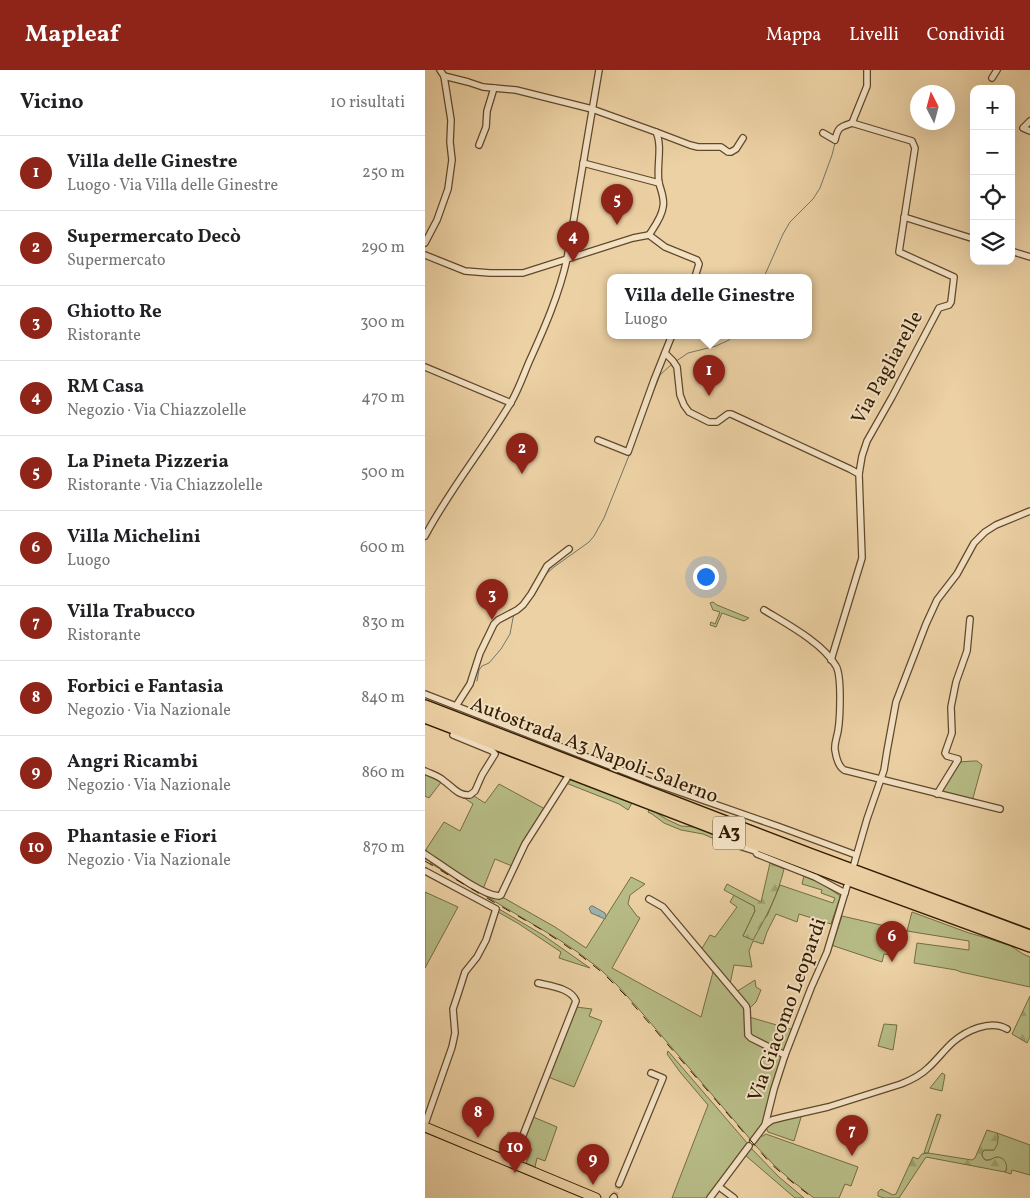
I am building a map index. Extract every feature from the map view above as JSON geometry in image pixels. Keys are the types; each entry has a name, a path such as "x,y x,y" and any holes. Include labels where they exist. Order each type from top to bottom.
{"highway":[{"name":"Autostrada A3 Napoli-Salerno","path":"427,712 1030,936"},
{"name":"Autostrada A3 Napoli-Salerno","path":"427,712 843,878 1030,946"}],"main road":[{"path":"425,1126 514,1158 597,1198"}],"street":[{"path":"425,243 437,220 448,189 452,160 450,142 451,120 444,76 440,70"},
{"path":"425,536 436,515 511,403 557,295 567,258 599,70"},
{"path":"823,133 835,140 837,130 840,127 852,123 867,86 867,70"},
{"path":"992,78 997,70"},
{"path":"444,76 483,87 516,90 592,109 698,147 721,147 731,152 737,149 743,138"},
{"path":"479,145 486,127 487,111 494,88"},
{"path":"1030,121 1023,128 1030,131"},
{"name":"Via Pagliarelle","path":"852,123 913,141 915,148 899,252 954,277 951,302 949,305 939,308 867,441 859,474"},
{"path":"649,235 657,222 664,202 659,183 659,142 656,132"},
{"path":"583,163 659,183"},
{"path":"904,217 970,238"},
{"path":"425,255 465,271 490,274 523,273 633,238 649,235 665,247 697,260 699,264 696,274"},
{"path":"1015,252 1030,257"},
{"path":"598,440 628,452 670,339"},
{"path":"665,353 674,362 677,370 680,395 689,412 709,422 717,422 731,414 859,474 862,558 831,660"},
{"path":"425,367 511,403"},
{"path":"854,864 884,770 896,702 937,600 957,574 974,543 985,532 995,525 1030,511"},
{"path":"456,706 470,684 480,653 493,624 523,605 547,566 569,549"},
{"path":"764,610 817,643 836,665 839,675 839,723 835,748 839,765 844,770 1000,808"},
{"path":"937,794 958,760 947,756 945,753 952,733 951,707 956,682 967,651 970,619"},
{"path":"425,695 689,795 856,855"},
{"path":"425,771 444,781 461,794 470,795 475,791 495,754 453,735"},
{"path":"425,854 469,883 491,894 501,895 525,844 567,778"},
{"path":"720,840 755,852 822,880 845,893"},
{"path":"425,871 496,909 486,940 477,958 465,972 453,1009 455,1032 452,1047 425,1126"},
{"name":"Via Giacomo Leopardi","path":"710,1198 765,1125 785,1056 827,952 847,886"},
{"path":"649,899 663,907 746,1006 748,1035 785,1056"},
{"path":"514,1158 576,1001 566,991 538,983"},
{"path":"765,1125 778,1118 828,1107 901,1084 911,1080 927,1069 953,1042 967,1033 993,1024 1007,1029"},
{"path":"619,1184 663,1078 651,1072"},
{"path":"722,1190 734,1198"}],"green space":[{"path":"713,602 749,618 744,621 722,613 716,627 710,625 711,622 715,624 720,612 713,610 710,603"},
{"path":"977,761 982,765 973,798 970,800 943,793 942,790 959,762"},
{"path":"425,773 442,781 429,798 425,796"},
{"path":"569,778 632,803 628,810 619,804 566,783"},
{"path":"499,784 545,809 512,866 495,859 483,889 425,853 425,851 444,822 460,831 473,804 463,797 474,796 485,803"},
{"path":"649,809 681,826 695,827 719,837 719,841 703,834 681,830 664,823 648,812"},
{"path":"425,856 498,899 504,898 555,927 586,948 631,877 645,884 630,895 628,904 640,918 612,968 701,1017 713,972 744,1006 746,1035 783,1056 764,1124 751,1140 637,1007 601,970 558,939 430,863 425,859"},
{"path":"770,863 784,869 775,897 753,940 743,936 755,911 754,906 724,890 727,884 761,902"},
{"path":"804,876 822,884 839,895 831,924 799,914 797,922 776,914 763,944 753,941 749,951 752,967 734,965 730,984 701,950 710,935 715,937 737,907 730,902 734,895 754,906 755,911 743,936 767,916 780,885 833,903 835,898 821,893 822,890 802,884"},
{"path":"425,892 458,907 425,968"},
{"path":"499,909 543,935 590,968 559,958 561,952 498,912"},
{"path":"912,912 1011,946 1030,957 1030,987 956,970 914,963 917,943 969,950 969,941 907,931"},
{"path":"842,916 907,931 904,942 895,941 891,955 884,954 882,962 831,945"},
{"path":"755,980 756,987 761,990 756,1002 749,1009 736,992"},
{"path":"1030,996 1030,1037 1027,1043 1012,1034"},
{"path":"576,1007 592,1009 589,1016 602,1021 574,1087 548,1077"},
{"path":"749,1017 794,1030 785,1053 750,1035"},
{"path":"884,1024 897,1025 893,1050 878,1046"},
{"path":"668,1051 748,1144 708,1198 672,1198 708,1105 680,1072 667,1054"},
{"path":"942,1073 945,1075 942,1091 930,1088"},
{"path":"802,1114 794,1141 768,1132 766,1127 774,1122"},
{"path":"937,1114 941,1115 928,1153 924,1153"},
{"path":"531,1116 557,1127 545,1161 537,1158 535,1167 526,1163 532,1149 520,1145"},
{"path":"987,1130 997,1133 998,1142 994,1150 984,1150 982,1156 985,1160 997,1157 1002,1158 1006,1165 1005,1172 926,1157 899,1198 878,1196 878,1192 881,1189 893,1195 896,1194 913,1157 918,1159 922,1154 928,1153 972,1160 975,1158"},
{"path":"508,1132 520,1137 512,1157 499,1152"},
{"path":"997,1133 1030,1145 1030,1175 1012,1170 1011,1174 1005,1172 1007,1169 997,1157 985,1160 982,1153 984,1150 994,1150 998,1137"},
{"path":"766,1134 858,1167 851,1186 845,1184 839,1198 814,1198 775,1166 753,1143 759,1136"},
{"path":"750,1147 779,1177 804,1198 795,1198 745,1155"}],"water":[{"path":"591,906 605,913 605,919 591,913 589,908"}],"waterway":[{"path":"765,274 790,222 813,199 820,188 835,143"},
{"path":"675,362 688,353 716,346 730,339"},
{"path":"640,426 660,375 672,364"},
{"path":"535,593 546,574 589,542 594,536 604,518 630,453"},
{"path":"477,681 479,670 482,666 489,663 501,649 510,634 514,615 522,610"}],"tunnel":[{"path":"614,1197 619,1184"}],"railway":[{"path":"425,861 544,931 603,973 624,994 771,1164 813,1198"}],"place":[{"name":"La Pineta Pizzeria","path":"617,225"},
{"name":"RM Casa","path":"573,262"},
{"name":"Villa delle Ginestre","path":"709,396"},
{"name":"Supermercato Decò","path":"522,474"},
{"name":"Ghiotto Re","path":"492,620"},
{"name":"Villa Michelini","path":"892,962"},
{"name":"Forbici e Fantasia","path":"478,1138"},
{"name":"Villa Trabucco","path":"852,1156"},
{"name":"Phantasie e Fiori","path":"515,1173"},
{"name":"Angri Ricambi","path":"593,1185"}]}
